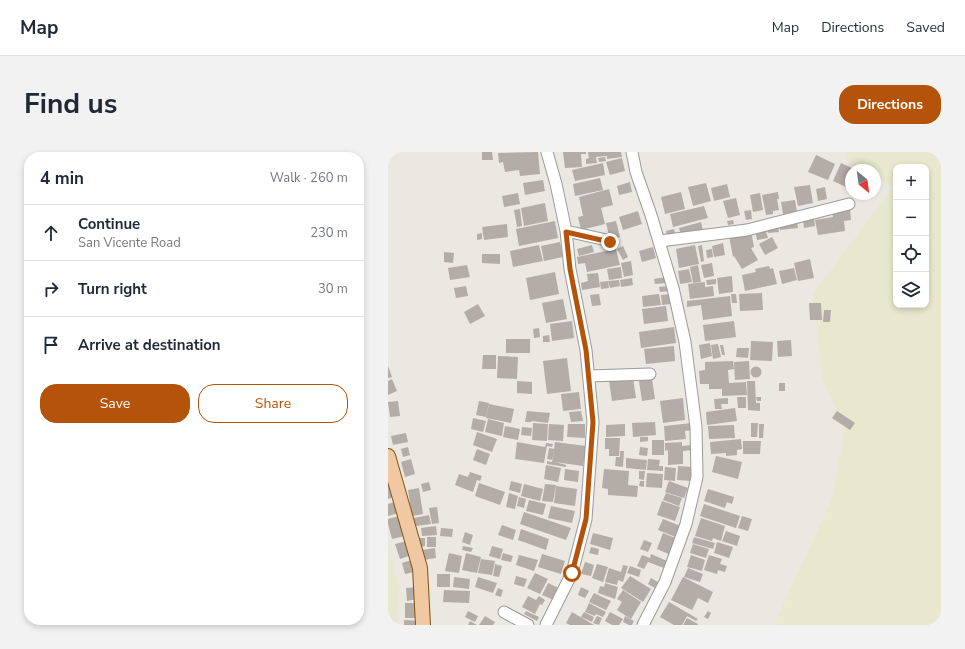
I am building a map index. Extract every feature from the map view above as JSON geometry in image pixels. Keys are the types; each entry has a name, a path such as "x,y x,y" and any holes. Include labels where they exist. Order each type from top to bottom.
{"main road":[{"path":"388,456 420,568 423,625"}],"street":[{"path":"546,625 572,573 586,519 593,422 586,350 570,269 566,232 556,184 547,152"},
{"path":"632,152 636,172 660,241 674,288 685,342 696,427 697,477 686,524 665,582 643,625"},
{"path":"660,241 747,230 848,204"},
{"path":"566,232 610,242"},
{"path":"589,376 650,374"},
{"path":"504,612 528,625"}],"green space":[{"path":"846,152 941,152 941,625 774,625 832,499 845,429 822,377 813,294 893,187 881,180 881,164 849,163"},
{"path":"388,548 400,590 396,625 388,625"}],"building":[{"path":"482,152 492,152 493,160 482,160"},
{"path":"538,152 540,174 520,176 519,170 505,172 503,162 499,163 498,153"},
{"path":"563,152 586,152 586,154 581,154 582,167 565,168"},
{"path":"588,152 621,152 622,157 607,159 607,156 596,157 597,163 586,164 586,159 589,158"},
{"path":"816,155 835,164 828,180 808,172"},
{"path":"605,157 606,161 599,162 598,158"},
{"path":"622,158 625,171 610,175 606,162"},
{"path":"603,163 605,175 575,181 572,170"},
{"path":"841,163 845,165 845,187 833,181"},
{"path":"600,178 603,190 575,196 573,184"},
{"path":"543,180 545,191 525,195 523,183"},
{"path":"630,182 632,192 619,195 617,186"},
{"path":"706,183 711,201 693,206 688,187"},
{"path":"727,184 730,197 714,201 711,188"},
{"path":"810,185 813,203 798,206 794,187"},
{"path":"825,187 827,199 818,201 816,189"},
{"path":"609,189 613,205 601,208 605,224 581,230 578,217 583,216 579,197"},
{"path":"681,192 685,209 665,214 661,197"},
{"path":"778,192 779,199 777,199 779,210 773,211 773,214 766,215 762,195"},
{"path":"518,193 520,204 504,207 502,196"},
{"path":"760,193 763,210 753,212 750,195"},
{"path":"736,198 740,215 728,218 723,201"},
{"path":"795,200 797,212 783,214 781,202"},
{"path":"545,203 548,221 524,226 521,208"},
{"path":"704,206 708,218 673,227 670,214"},
{"path":"520,209 522,226 517,227 514,210"},
{"path":"850,209 851,220 844,221 845,231 818,235 815,220 833,217 832,211"},
{"path":"751,210 752,219 746,220 744,211"},
{"path":"638,211 642,224 623,230 619,217"},
{"path":"814,218 815,226 804,228 803,219"},
{"path":"733,220 734,224 728,225 727,221"},
{"path":"797,220 798,228 780,230 779,223"},
{"path":"555,221 558,238 519,246 516,229"},
{"path":"616,221 620,237 610,240 606,223"},
{"path":"701,222 704,234 682,239 679,228"},
{"path":"507,224 508,237 484,240 482,227"},
{"path":"778,225 779,232 768,233 767,226"},
{"path":"765,228 768,238 757,240 755,230"},
{"path":"674,229 675,233 667,235 666,231"},
{"path":"751,231 754,247 751,248 758,260 742,269 734,256 733,257 729,236"},
{"path":"482,233 482,239 477,240 477,234"},
{"path":"772,237 778,248 765,255 759,244"},
{"path":"560,242 563,257 544,261 541,246"},
{"path":"723,243 725,255 714,257 712,246"},
{"path":"539,245 543,261 513,267 510,251"},
{"path":"592,245 594,252 579,256 577,249"},
{"path":"695,245 699,264 679,268 676,249"},
{"path":"702,245 704,261 701,262 698,246"},
{"path":"623,246 628,257 623,260 617,249"},
{"path":"653,247 656,258 642,262 639,251"},
{"path":"616,249 620,265 587,272 585,263 578,264 577,257"},
{"path":"712,249 713,257 707,258 706,250"},
{"path":"444,252 454,253 453,263 444,262"},
{"path":"482,254 500,254 500,264 482,263"},
{"path":"810,259 814,278 798,281 794,263"},
{"path":"631,261 633,275 624,277 621,263"},
{"path":"712,263 714,276 704,278 701,265"},
{"path":"467,265 470,277 450,280 448,268"},
{"path":"698,265 701,282 693,283 690,267"},
{"path":"769,266 770,269 773,268 777,284 745,291 742,275 756,272 755,269"},
{"path":"621,267 622,278 609,280 607,269"},
{"path":"794,268 797,280 782,284 779,271"},
{"path":"689,269 692,282 680,284 678,271"},
{"path":"555,272 559,294 530,300 526,278"},
{"path":"598,273 600,287 582,290 581,283 588,281 587,274"},
{"path":"732,276 733,292 719,294 717,278"},
{"path":"666,277 667,283 655,284 654,279"},
{"path":"632,278 633,285 621,287 620,280"},
{"path":"716,279 716,284 707,285 706,280"},
{"path":"619,280 620,286 610,288 608,281"},
{"path":"608,281 609,288 601,289 600,282"},
{"path":"705,282 705,287 713,286 714,296 690,299 688,284"},
{"path":"466,286 468,296 456,298 454,288"},
{"path":"668,286 669,291 660,292 659,287"},
{"path":"762,293 763,310 740,311 739,294"},
{"path":"599,294 601,305 592,306 590,295"},
{"path":"659,294 661,305 643,307 642,296"},
{"path":"670,294 671,304 662,305 661,295"},
{"path":"731,294 736,294 737,303 732,303"},
{"path":"730,296 732,316 703,320 701,305 687,307 687,301"},
{"path":"563,299 567,319 546,323 542,303"},
{"path":"809,303 821,303 822,320 810,320"},
{"path":"478,304 485,316 470,324 464,312"},
{"path":"666,306 668,321 644,324 642,309"},
{"path":"824,310 831,310 830,322 823,322"},
{"path":"572,321 574,338 552,341 550,324"},
{"path":"734,321 736,337 705,341 703,325"},
{"path":"674,327 676,343 641,348 639,332"},
{"path":"539,328 540,337 534,338 533,329"},
{"path":"549,335 550,342 543,342 543,336"},
{"path":"506,339 530,339 530,353 506,353"},
{"path":"791,340 792,356 778,357 777,341"},
{"path":"751,341 773,342 772,361 750,360"},
{"path":"710,343 712,356 701,359 699,345"},
{"path":"718,344 721,357 713,359 711,345"},
{"path":"720,345 723,345 725,355 722,355"},
{"path":"674,346 675,361 646,364 644,349"},
{"path":"737,348 749,348 748,358 736,357"},
{"path":"483,355 496,355 496,369 482,369"},
{"path":"498,356 518,357 517,379 497,378"},
{"path":"567,358 571,391 547,394 543,361"},
{"path":"733,361 734,369 728,370 729,383 746,382 747,395 722,396 722,389 709,389 709,384 700,384 699,371 705,370 705,362"},
{"path":"749,361 750,379 735,380 734,362"},
{"path":"388,366 392,377 388,378"},
{"path":"754,367 758,367 760,368 760,376 754,377 751,374 751,370"},
{"path":"633,378 636,398 612,401 609,381"},
{"path":"392,379 397,391 388,395 388,381"},
{"path":"652,379 655,399 642,401 639,381"},
{"path":"517,381 532,382 532,394 517,393"},
{"path":"747,381 755,381 756,403 760,403 760,411 748,410"},
{"path":"779,383 785,383 785,391 779,391"},
{"path":"579,392 581,409 563,411 561,394"},
{"path":"737,397 746,397 746,408 738,408"},
{"path":"756,397 761,397 761,401 757,401"},
{"path":"683,398 685,420 663,423 660,401"},
{"path":"728,398 728,404 721,404 722,409 715,409 714,399"},
{"path":"398,401 400,416 390,417 388,402"},
{"path":"479,401 489,403 486,417 476,415"},
{"path":"489,404 514,409 511,423 486,418"},
{"path":"735,408 737,421 707,425 706,412"},
{"path":"527,411 550,413 548,423 532,421 525,422"},
{"path":"581,411 583,421 571,422 569,412"},
{"path":"837,411 855,423 850,430 832,418"},
{"path":"473,418 486,421 483,432 471,429"},
{"path":"488,419 504,423 502,436 485,432"},
{"path":"655,422 656,435 633,437 632,423"},
{"path":"533,423 548,424 547,441 532,440"},
{"path":"692,423 693,430 685,431 686,439 665,441 664,426"},
{"path":"751,423 758,423 757,437 751,437"},
{"path":"549,424 564,425 563,441 548,440"},
{"path":"568,424 585,424 585,438 567,437"},
{"path":"625,424 625,436 606,437 606,425"},
{"path":"759,424 764,424 763,438 759,438"},
{"path":"734,425 735,438 709,439 708,426"},
{"path":"505,426 520,429 518,440 503,437"},
{"path":"522,427 532,428 531,436 521,435"},
{"path":"477,432 497,439 492,452 473,445"},
{"path":"406,433 408,442 393,445 391,436"},
{"path":"640,437 648,437 648,441 640,442"},
{"path":"605,438 620,438 619,456 609,456 609,449 605,449"},
{"path":"741,439 742,449 737,450 737,455 726,456 726,453 711,454 710,442"},
{"path":"652,440 664,440 664,455 652,455"},
{"path":"743,441 761,441 760,454 743,454"},
{"path":"517,442 545,447 546,443 553,444 552,447 547,446 544,463 515,459"},
{"path":"555,442 586,446 583,466 555,462 566,465 566,467 547,464 547,461 552,462 554,452 552,460 547,459 549,448 554,449"},
{"path":"682,442 682,446 691,445 692,450 683,451 683,464 668,465 668,450 665,451 665,443"},
{"path":"408,447 410,455 403,457 401,449"},
{"path":"640,447 648,448 647,456 639,455"},
{"path":"477,449 490,454 486,465 473,460"},
{"path":"620,451 624,451 623,467 615,466 616,457 620,457"},
{"path":"716,456 742,462 738,479 712,472"},
{"path":"626,458 647,460 646,470 626,468"},
{"path":"411,459 415,474 405,477 401,462"},
{"path":"648,459 660,460 659,466 663,466 663,471 647,470"},
{"path":"546,465 561,468 558,482 544,479"},
{"path":"678,466 692,467 691,481 677,480"},
{"path":"665,467 676,468 675,481 664,480"},
{"path":"565,469 579,471 578,482 564,480"},
{"path":"604,469 629,471 628,485 638,486 637,497 608,495 608,489 602,488"},
{"path":"639,471 645,471 644,480 639,479"},
{"path":"470,472 482,476 480,481 477,480 473,492 455,485 459,474 468,477"},
{"path":"647,473 663,474 662,488 646,487"},
{"path":"388,479 396,496 388,499"},
{"path":"511,481 522,484 520,493 509,490"},
{"path":"640,481 644,481 644,487 639,486"},
{"path":"669,481 688,488 684,498 665,492"},
{"path":"429,482 431,490 423,492 421,484"},
{"path":"479,483 505,492 500,505 475,496"},
{"path":"524,484 543,489 540,501 521,496"},
{"path":"545,484 556,485 553,502 542,501"},
{"path":"556,486 577,489 575,506 554,503"},
{"path":"419,488 423,514 412,516 408,490"},
{"path":"708,489 734,497 732,504 727,502 725,508 704,501"},
{"path":"509,493 518,496 515,509 506,507"},
{"path":"666,493 682,498 679,506 663,500"},
{"path":"519,497 526,499 524,508 517,506"},
{"path":"529,500 546,504 543,515 526,511"},
{"path":"398,501 402,512 388,516 388,504"},
{"path":"662,501 680,507 675,521 657,515"},
{"path":"704,504 740,516 736,528 700,516"},
{"path":"551,506 575,511 572,523 548,518"},
{"path":"437,507 439,523 432,524 429,508"},
{"path":"524,512 571,528 566,540 520,524"},
{"path":"429,515 431,524 416,526 414,518"},
{"path":"399,516 405,536 392,539 388,519"},
{"path":"742,516 752,519 748,531 738,528"},
{"path":"701,518 725,526 721,541 713,538 712,541 695,536"},
{"path":"663,519 683,527 678,538 658,530"},
{"path":"502,525 516,530 513,540 498,535"},
{"path":"436,526 437,535 422,536 421,528"},
{"path":"441,528 453,529 452,537 440,536"},
{"path":"521,529 549,539 546,550 518,540"},
{"path":"726,531 740,536 737,546 722,541"},
{"path":"465,532 473,535 470,545 462,542"},
{"path":"593,533 613,538 610,550 590,544"},
{"path":"663,533 678,539 671,555 657,549"},
{"path":"427,537 436,537 436,547 427,547"},
{"path":"694,537 715,543 713,549 692,543"},
{"path":"419,538 425,538 425,546 420,547"},
{"path":"644,540 652,543 648,552 640,549"},
{"path":"407,541 412,555 400,559 395,544"},
{"path":"717,542 733,547 729,558 714,553"},
{"path":"693,544 709,549 706,558 690,553"},
{"path":"463,546 473,548 471,552 462,550"},
{"path":"492,546 503,549 500,559 489,556"},
{"path":"591,547 599,549 598,555 589,553"},
{"path":"435,548 436,558 423,560 422,550"},
{"path":"449,553 462,556 459,573 445,571"},
{"path":"466,553 481,557 477,573 462,570"},
{"path":"503,553 513,556 511,562 501,560"},
{"path":"542,554 565,561 561,574 538,567"},
{"path":"651,554 667,561 664,568 648,562 644,569 637,566 642,555 650,558"},
{"path":"519,555 538,560 534,571 516,565"},
{"path":"691,555 705,560 702,571 687,567"},
{"path":"709,555 722,559 720,564 727,566 725,572 718,570 717,574 704,570"},
{"path":"481,559 495,561 492,575 478,573"},
{"path":"411,560 414,572 405,574 402,563"},
{"path":"585,562 594,565 591,576 581,574"},
{"path":"495,564 502,566 499,577 493,576"},
{"path":"597,564 608,567 603,582 592,578"},
{"path":"623,565 628,566 623,582 618,580 617,585 605,582 609,568 621,572"},
{"path":"630,566 641,570 639,577 627,573"},
{"path":"688,568 703,574 700,582 684,577"},
{"path":"535,573 548,579 540,594 527,588"},
{"path":"437,574 450,574 450,587 437,587"},
{"path":"516,576 527,579 524,587 514,584"},
{"path":"630,576 651,589 643,602 621,588"},
{"path":"454,577 470,579 469,589 453,587"},
{"path":"478,577 497,583 493,593 475,587"},
{"path":"683,577 713,592 708,603 698,598 692,610 671,600"},
{"path":"651,578 658,582 655,588 648,584"},
{"path":"548,583 569,593 565,601 560,598 558,602 542,595"},
{"path":"605,583 618,587 615,599 598,593 600,586 604,587"},
{"path":"416,587 417,599 407,601 406,588"},
{"path":"581,587 589,591 585,598 578,595"},
{"path":"498,588 503,590 501,597 495,595"},
{"path":"444,590 470,591 469,603 443,602"},
{"path":"623,590 641,602 631,619 617,610 622,602 617,599"},
{"path":"594,593 611,601 606,610 589,602"},
{"path":"528,596 536,600 539,596 545,600 542,605 540,604 535,614 522,607"},
{"path":"669,602 698,619 696,621 687,616 682,625 674,625 660,617"},
{"path":"405,603 419,603 419,618 405,618"},
{"path":"589,603 606,612 603,617 585,612"},
{"path":"468,611 478,616 475,622 465,617"},
{"path":"526,611 539,617 537,621 524,614"},
{"path":"708,611 711,613 708,619 704,617"},
{"path":"572,612 594,625 570,625 566,623"},
{"path":"584,612 594,617 592,622 581,617"},
{"path":"610,612 623,619 619,625 612,625 605,621"},
{"path":"485,616 495,622 493,625 479,625"},
{"path":"597,616 602,618 599,625 593,623"},
{"path":"625,616 634,621 632,625 623,622"},
{"path":"687,618 698,624 698,625 683,625"},
{"path":"404,620 421,621 421,625 404,625"},
{"path":"470,621 477,625 468,625"}],"route":[{"path":"572,573 586,519 593,422 586,350 570,269 566,232 610,242"}]}
